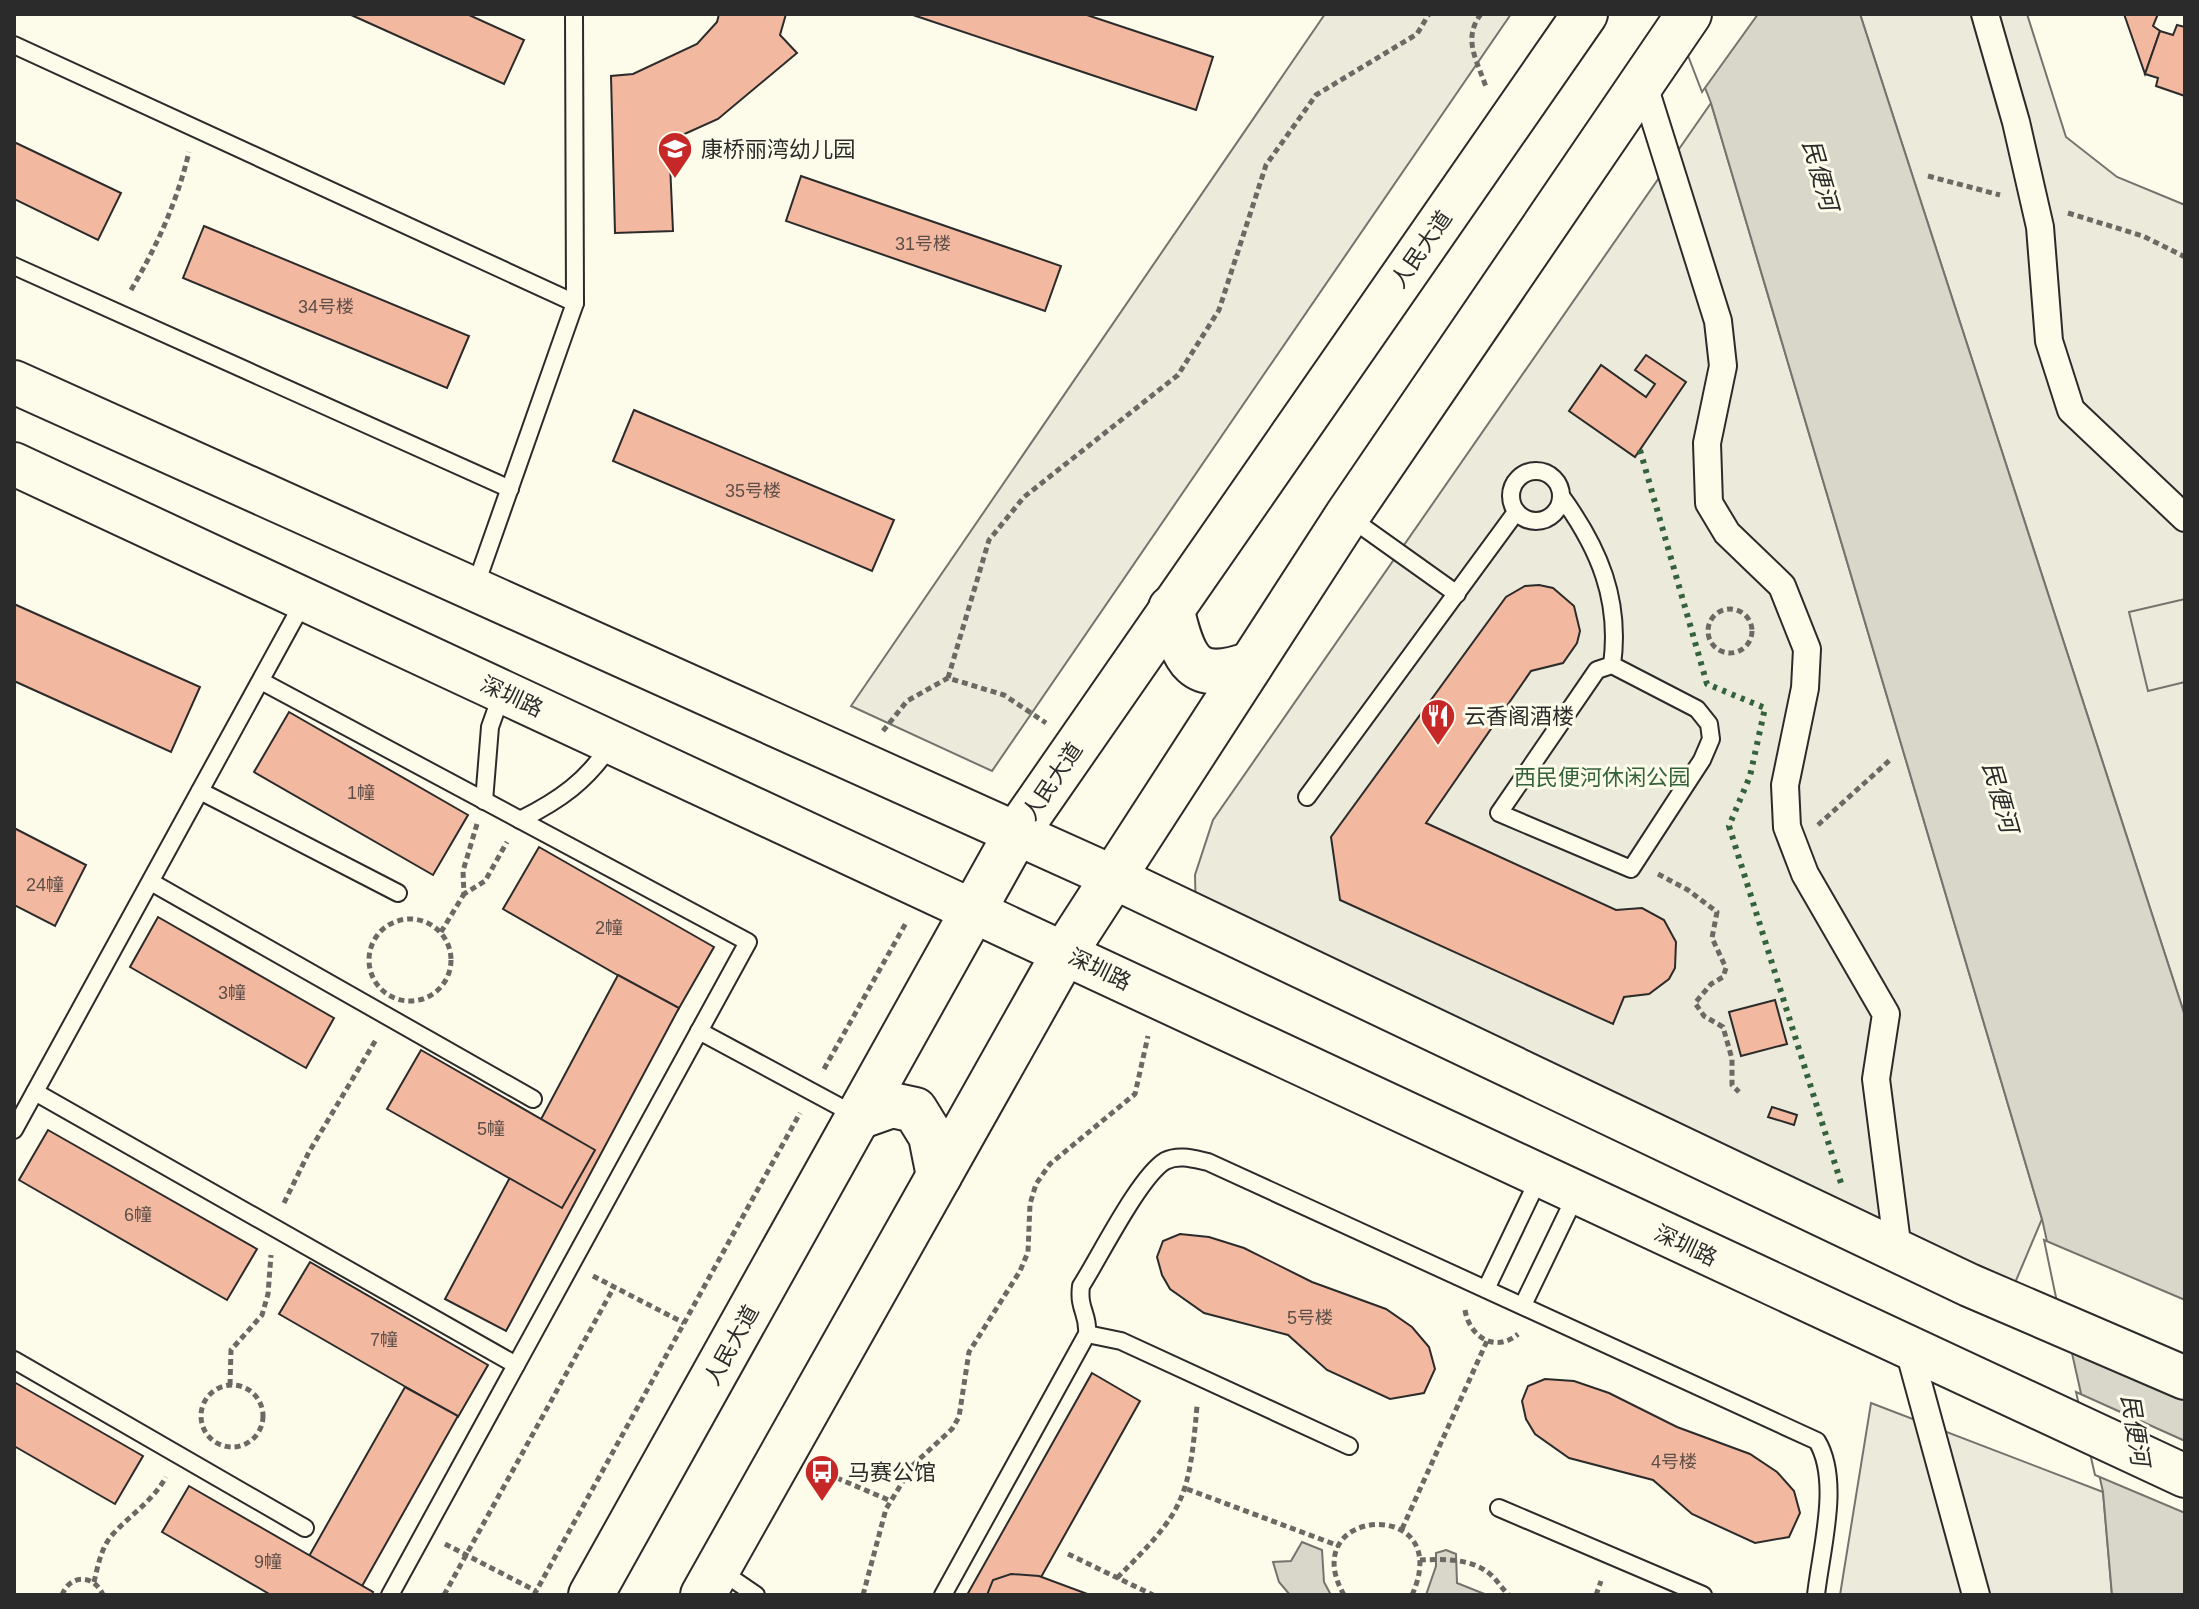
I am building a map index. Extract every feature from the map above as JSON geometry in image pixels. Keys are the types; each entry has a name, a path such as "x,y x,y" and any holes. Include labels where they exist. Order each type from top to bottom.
{"main road":[{"name":"人民大道","path":"591,1595 1016,834 1585,14"},
{"path":"731,1586 939,1176 1065,952 1347,516 1689,14"},
{"path":"1171,608 1180,646 1198,668 1222,675 1251,664"},
{"path":"858,1117 892,1105 915,1110 931,1136 939,1176"}],"street":[{"path":"1985,14 2016,122 2040,227 2049,341 2071,410 2185,518"},
{"path":"1650,67 1718,321 1723,366 1707,443 1709,503 1727,533 1782,586 1807,649 1805,688 1785,785 1787,827 1805,874 1886,1014 1876,1079 1898,1251"},
{"path":"14,382 859,760 1113,877 1969,1285 2185,1378"},
{"name":"深圳路","path":"14,464 925,889 974,909 2050,1416 2185,1476"},
{"path":"1909,1350 1976,1595"}],"lane":[{"path":"474,588 575,303 574,14"},
{"path":"14,45 575,303"},
{"path":"14,266 510,489"},
{"path":"1307,797 1516,512 1511,489 1519,476 1527,472 1534,470 1550,475 1585,530 1611,594 1617,632 1612,665"},
{"path":"1516,512 1531,520 1548,518 1561,496"},
{"path":"1347,516 1457,594"},
{"path":"14,1130 305,600"},
{"path":"1612,665 1697,709 1709,724 1711,739 1702,760 1631,869 1499,813 1597,670 1612,665"},
{"path":"261,681 748,942 390,1595"},
{"path":"484,801 490,727 502,692"},
{"path":"520,820 562,799 593,772 612,743"},
{"path":"200,791 398,893"},
{"path":"151,882 533,1099"},
{"path":"699,1031 858,1117"},
{"path":"35,1092 516,1365"},
{"path":"943,1595 1087,1334 1088,1321 1079,1306 1081,1286 1150,1175 1167,1160 1184,1157 1208,1162 1817,1441 1827,1457 1830,1478 1816,1595"},
{"path":"1486,1289 1558,1185"},
{"path":"1523,1305 1558,1185"},
{"path":"1087,1334 1121,1341 1349,1446"},
{"path":"14,1360 305,1528"},
{"path":"1499,1508 1703,1595"}],"path":[{"path":"859,760 907,701 948,678 989,540 1024,497 1178,375 1219,310 1266,165 1316,95 1417,34 1429,14"},
{"path":"1481,14 1472,26 1470,43 1501,134"},
{"path":"117,312 163,231 179,191 194,128"},
{"path":"1730,609 1744,614 1752,626 1751,640 1735,653 1715,647 1709,634 1711,620 1730,609"},
{"path":"948,678 1004,695 1076,744"},
{"path":"1794,847 1891,759"},
{"path":"464,894 463,871 484,801"},
{"path":"441,932 464,894 485,881 520,820"},
{"path":"1636,862 1688,890 1717,912 1712,938 1726,968 1723,977 1702,993 1695,1003 1704,1016 1723,1027 1732,1059 1732,1085 1739,1092"},
{"path":"424,1533 535,1593 925,889"},
{"path":"402,920 430,923 441,932 452,955 447,980 428,998 402,1001 389,996 371,974 371,946 389,924 402,920"},
{"path":"863,1595 873,1548 891,1501 913,1465 952,1429 959,1417 969,1352 1020,1271 1028,1252 1030,1204 1036,1184 1050,1164 1135,1094 1157,996"},
{"path":"230,1385 231,1350 262,1315 268,1294 275,1228 286,1197 309,1152 389,1017 402,1001"},
{"path":"571,1264 684,1323"},
{"path":"444,1595 614,1287"},
{"path":"1402,1529 1487,1341"},
{"path":"1117,1578 1172,1519 1187,1489 1199,1377"},
{"path":"230,1385 247,1389 255,1396 263,1416 256,1436 238,1447 217,1443 204,1430 201,1420 201,1411 210,1394 230,1385"},
{"path":"103,1595 94,1582 103,1548 113,1534 158,1491 177,1455"},
{"path":"814,1468 891,1501"},
{"path":"1187,1489 1339,1546"},
{"path":"1344,1595 1334,1578 1334,1557 1343,1537 1360,1525 1382,1522 1402,1529 1418,1548 1422,1573 1412,1595"},
{"path":"1068,1554 1153,1595"},
{"path":"1420,1560 1447,1559 1468,1563 1489,1572 1509,1595"},
{"path":"62,1595 74,1580 94,1582"}],"green space":[{"path":"1325,14 1511,14 992,771 851,706"},
{"path":"1860,14 2027,14 2066,137 2117,177 2185,205 2185,1016"},
{"name":"西民便河休闲公园","path":"1711,103 2042,1219 2012,1290 1196,918 1195,875 1213,820"},
{"path":"1871,1403 2103,1492 2112,1595 1840,1595"}],"shaded area":[{"path":"2185,599 2185,682 2148,691 2129,612"}],"water":[{"name":"民便河","path":"1676,14 1860,14 2185,1016 2185,1595 2112,1595 2103,1492 2042,1219 1711,103"},
{"path":"1302,1542 1322,1550 1324,1582 1331,1595 1290,1595 1279,1582 1273,1562 1291,1561"},
{"path":"1446,1550 1456,1554 1457,1583 1487,1595 1426,1595 1436,1566 1436,1553"}],"pier":[{"path":"1672,14 1758,14 1702,92"},
{"path":"2044,1240 2185,1300 2185,1400 2067,1350"},
{"path":"2076,1392 2185,1441 2185,1513 2095,1475"}],"building":[{"path":"349,14 467,14 524,40 504,84"},
{"path":"719,14 786,14 780,35 797,53 718,119 669,141 673,231 615,233 611,76 633,74 697,44 717,22"},
{"path":"910,14 1084,14 1213,57 1196,110"},
{"path":"2124,14 2158,14 2153,26 2160,31 2145,74"},
{"path":"2177,25 2185,27 2185,96 2156,86 2158,78 2145,74 2160,31 2173,35"},
{"path":"14,142 121,193 98,240 14,199"},
{"path":"801,176 1061,266 1045,311 786,221"},
{"path":"204,226 469,336 447,388 183,278"},
{"path":"1646,355 1686,382 1635,457 1569,411 1601,365 1646,397 1655,384 1635,370"},
{"path":"634,410 894,520 872,571 613,461"},
{"name":"云香阁酒楼","path":"1525,586 1553,588 1574,606 1580,631 1577,643 1563,663 1531,671 1426,823 1616,910 1642,908 1664,920 1676,942 1675,968 1669,979 1649,994 1624,997 1613,1024 1340,900 1331,837 1506,597"},
{"path":"14,604 200,687 171,752 14,681"},
{"path":"289,712 468,815 433,875 254,772"},
{"path":"14,828 86,865 55,926 14,905"},
{"path":"539,847 714,947 678,1010 503,909"},
{"path":"158,917 334,1018 306,1068 130,967"},
{"path":"618,975 679,1008 506,1331 445,1299"},
{"path":"1775,1000 1787,1044 1741,1056 1729,1012"},
{"path":"421,1050 595,1150 562,1208 387,1109"},
{"path":"1772,1107 1797,1115 1794,1125 1768,1117"},
{"path":"48,1130 257,1249 227,1300 19,1180"},
{"path":"1180,1234 1209,1237 1244,1248 1312,1282 1386,1309 1412,1327 1429,1347 1435,1369 1424,1393 1390,1399 1327,1370 1288,1335 1204,1313 1170,1289 1162,1275 1157,1257 1163,1241"},
{"path":"310,1262 488,1365 458,1417 279,1314"},
{"path":"1092,1373 1140,1401 1031,1595 967,1595"},
{"path":"1545,1379 1574,1381 1609,1393 1677,1427 1750,1454 1777,1472 1794,1491 1800,1513 1789,1537 1755,1543 1692,1514 1653,1480 1569,1458 1535,1434 1526,1419 1522,1401 1528,1386"},
{"path":"14,1382 143,1456 115,1504 14,1446"},
{"path":"405,1387 458,1416 357,1595 287,1595"},
{"path":"189,1486 373,1592 372,1595 271,1595 162,1532"},
{"path":"1011,1574 1039,1576 1090,1595 987,1595 993,1580"}],"hedge":[{"path":"1640,450 1707,684 1765,708 1750,776 1729,826 1841,1183"}],"place":[{"name":"康桥丽湾幼儿园","path":"675,180"},
{"name":"云香阁酒楼","path":"1438,747"},
{"name":"马赛公馆","path":"822,1503"}]}
